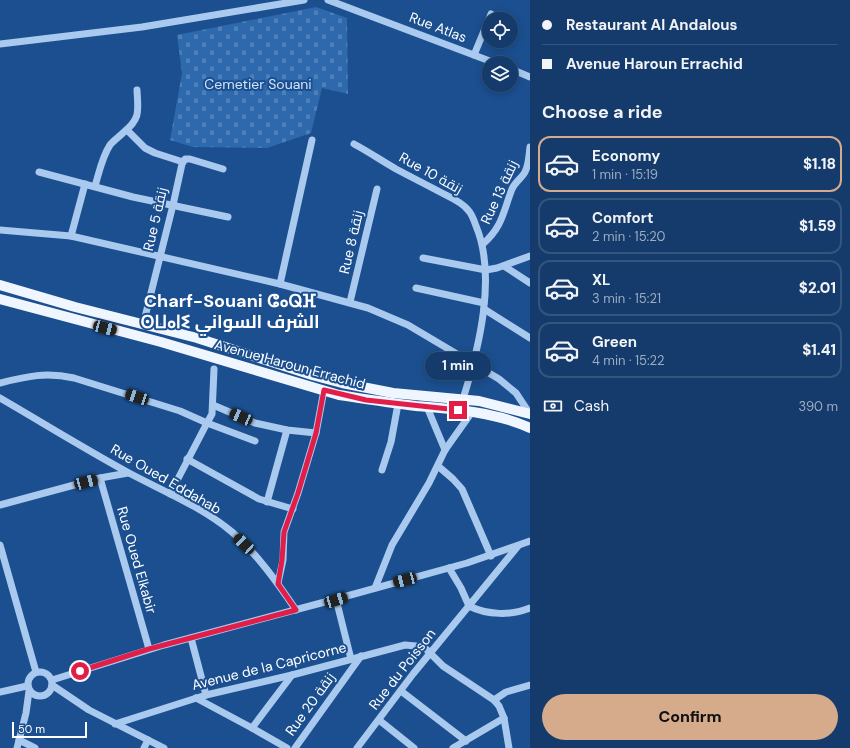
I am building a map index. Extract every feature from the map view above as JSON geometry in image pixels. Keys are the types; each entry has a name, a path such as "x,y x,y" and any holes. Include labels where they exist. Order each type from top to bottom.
{"main road":[{"name":"Avenue Haroun Errachid","path":"0,285 143,325 197,338 312,375 353,385 393,393 479,400 530,414"},
{"name":"Avenue Haroun Errachid","path":"0,299 160,342 324,390 366,400 472,412 515,422 530,428"}],"street":[{"path":"0,44 142,27 304,0"},
{"name":"Rue Atlas","path":"328,0 482,58"},
{"path":"474,55 482,36"},
{"path":"518,72 530,77"},
{"path":"95,186 106,152 115,140 127,130 137,117 137,90"},
{"path":"127,130 145,148 155,153 183,162 185,159 190,159 223,169"},
{"path":"280,284 312,140"},
{"name":"Rue 10 زنقة","path":"354,144 396,169 454,199 464,206 471,214 483,244 486,270 484,306 474,363 463,399"},
{"name":"Rue 13 زنقة","path":"483,244 494,234 502,219 512,188 525,171 530,147"},
{"name":"Rue 5 زنقة","path":"143,325 174,205 180,169 183,162"},
{"path":"39,172 133,197 228,217"},
{"path":"72,236 85,184"},
{"name":"Rue 8 زنقة","path":"350,302 377,189"},
{"path":"0,230 72,236 280,284 368,308 408,325 474,363 509,386 521,399 530,414"},
{"path":"423,258 486,270 504,266 530,256"},
{"path":"504,266 530,283"},
{"path":"416,288 484,306 530,338"},
{"path":"170,494 206,423 212,417 214,369"},
{"path":"0,383 39,375 56,374 74,378 180,411 206,423 255,441"},
{"path":"278,584 282,560 284,532 316,433 324,390"},
{"name":"Rue Oued Eddahab","path":"0,398 128,473 199,510 230,532 244,544 278,584 296,610"},
{"path":"382,470 391,442 398,404"},
{"path":"213,406 254,423 287,430 316,433"},
{"path":"427,407 445,450"},
{"path":"375,588 392,545 438,466 445,450 472,412"},
{"path":"267,502 287,430"},
{"path":"187,459 251,495 267,502 292,509"},
{"path":"438,466 462,489 492,556"},
{"path":"0,505 100,478 128,473"},
{"name":"Rue Oued Elkabir","path":"100,478 149,649"},
{"path":"52,683 149,649 336,600 492,556 530,541"},
{"path":"0,545 36,672"},
{"name":"Rue du Poisson","path":"357,748 430,653 518,546"},
{"path":"448,568 461,588 469,606 486,612 498,613 516,612 530,608"},
{"path":"336,600 351,659"},
{"path":"191,638 206,695"},
{"name":"Avenue de la Capricorne","path":"115,724 206,695 292,675 405,645 416,646 430,653"},
{"path":"430,653 443,666 494,700 499,706 504,718 510,748"},
{"name":"Rue 20 زنقة","path":"295,748 361,656"},
{"path":"16,748 20,740 26,712 28,680 31,675 36,672 43,672 48,675 52,683 90,710 164,748"},
{"path":"252,728 292,675"},
{"path":"0,692 28,689 36,696 43,696 49,692 52,683"},
{"path":"494,700 506,692 530,685"},
{"path":"401,691 466,741"},
{"path":"196,698 286,748"},
{"path":"453,748 504,718"},
{"path":"380,720 414,748"},
{"path":"20,740 35,748"},
{"path":"144,748 148,740"}],"green space":[{"name":"Cemetier Souani","path":"316,7 347,18 348,94 322,88 311,133 267,148 193,147 170,140 182,73 177,35"}],"district":[{"name":"Charf-Souani ⵛⴰⵕⴼ ⵙⵡⴰⵏⵉ الشرف السواني","path":"230,311"}],"route":[{"path":"80,671 149,649 296,610 278,584 281,573 284,534 316,433 324,390 366,400 458,410"}]}
